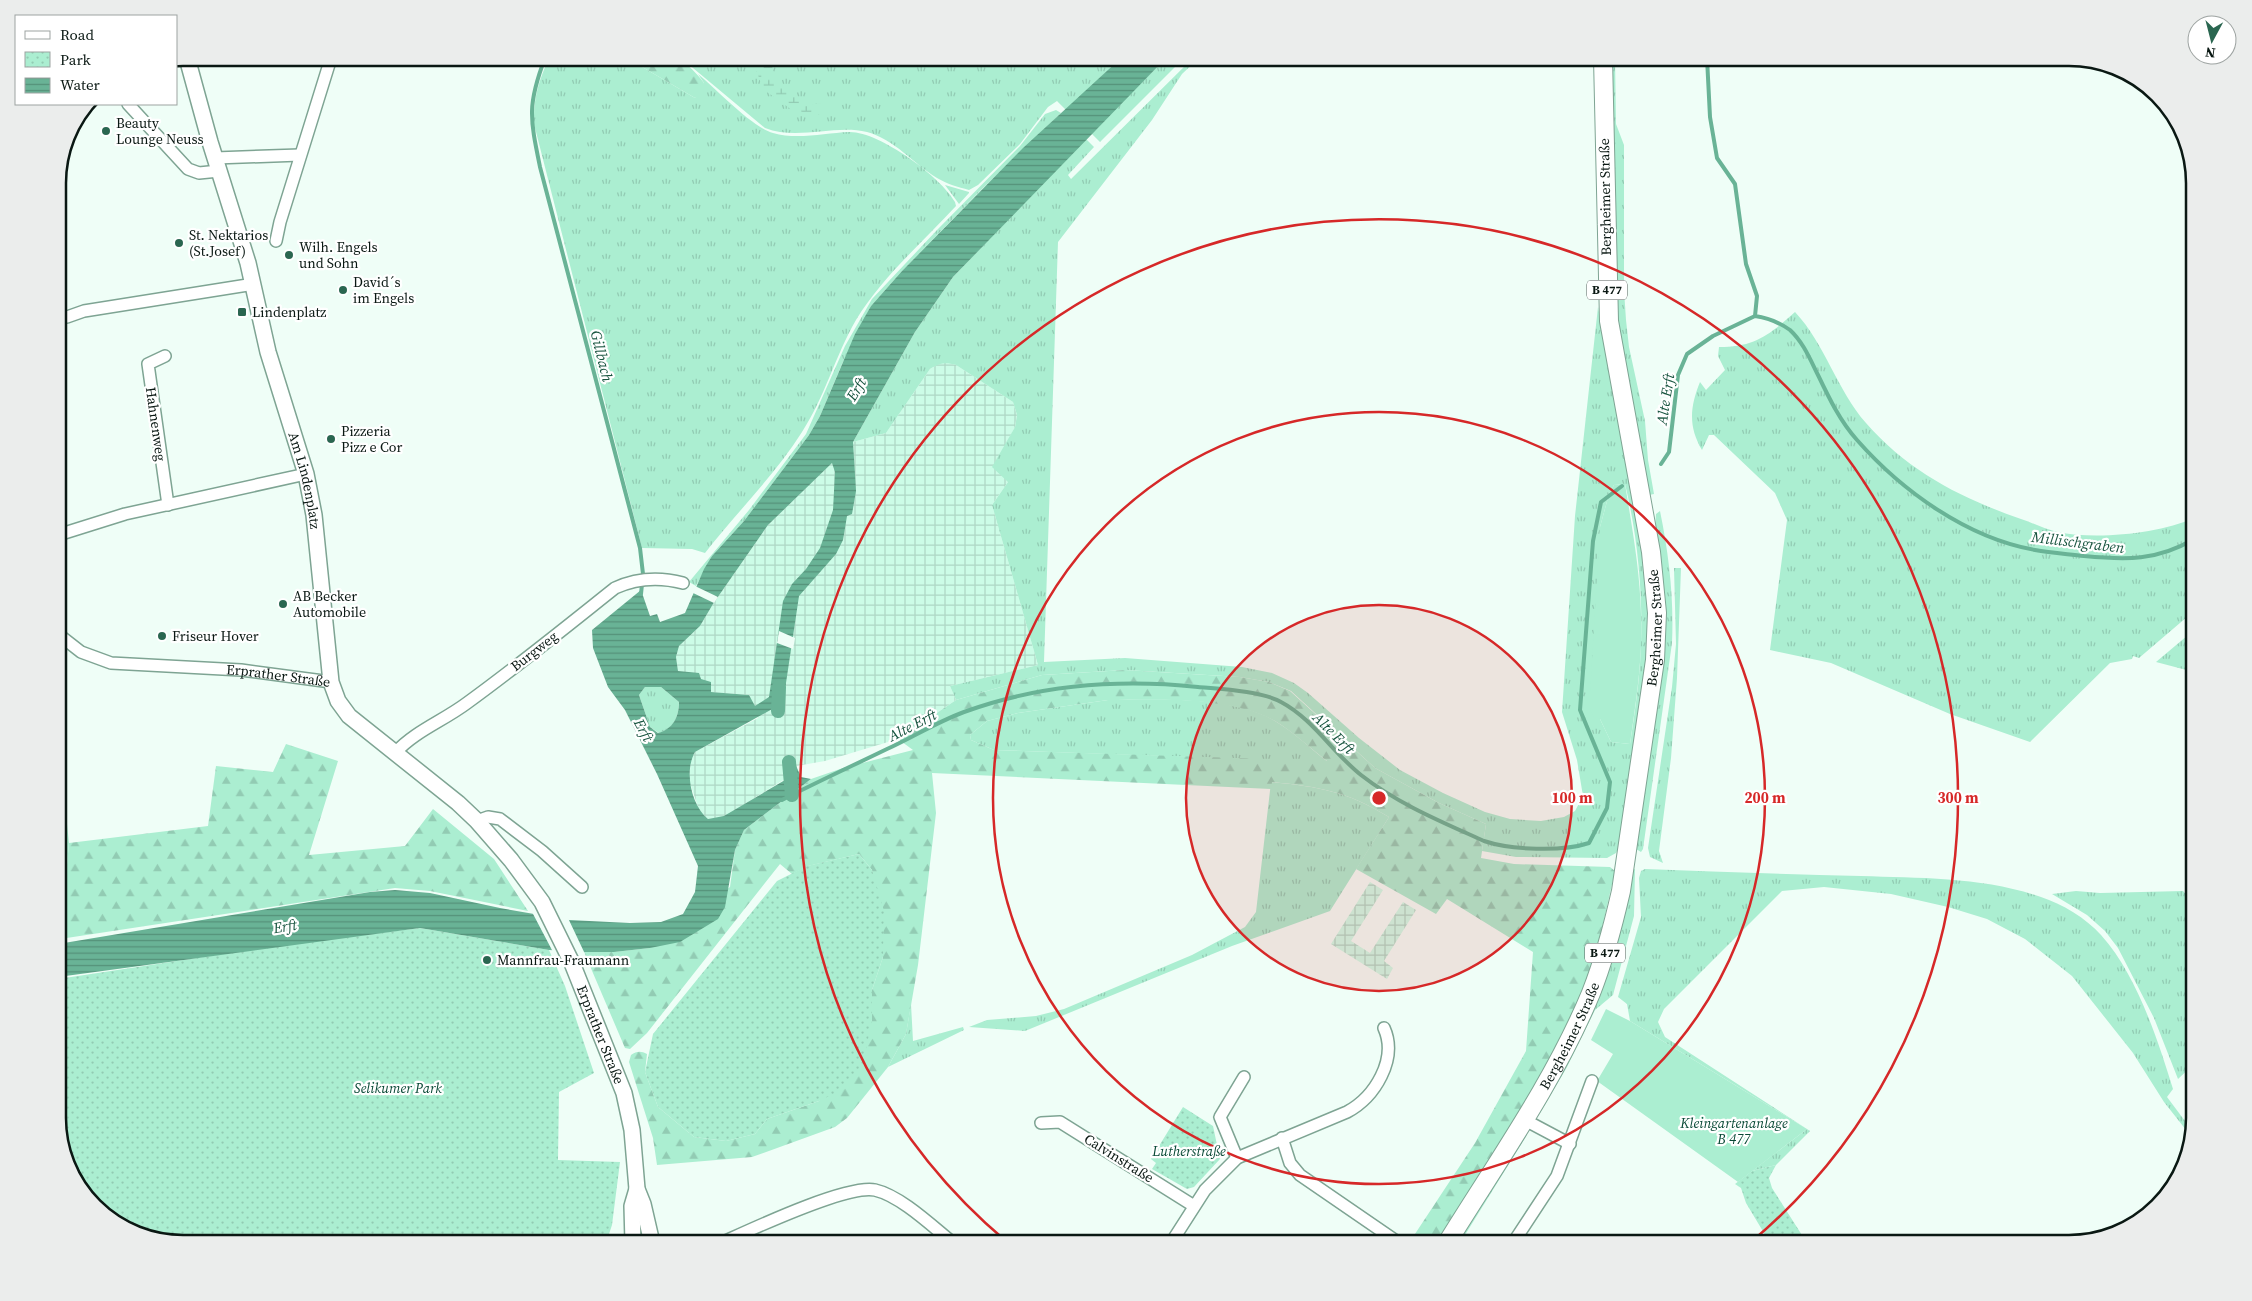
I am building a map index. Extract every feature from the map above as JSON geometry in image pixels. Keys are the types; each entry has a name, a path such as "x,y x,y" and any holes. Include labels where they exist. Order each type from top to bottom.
{"main road":[{"name":"Bergheimer Straße","path":"1452,1235 1524,1119 1574,1030 1591,992 1614,925 1626,863 1655,660 1657,613 1651,552 1609,321 1603,66"},
{"name":"Am Lindenplatz","path":"190,67 254,284 268,352 306,474 314,515 331,682"},
{"name":"Erprather Straße","path":"331,682 338,701 349,716 458,802 511,860 542,902 572,963 624,1093 633,1143 637,1188 643,1204 650,1235"},
{"name":"Erprather Straße","path":"633,1235 632,1206 637,1188"}],"street":[{"path":"276,241 300,155 304,148 328,67"},
{"path":"129,105 191,171 199,173 217,164 300,155"},
{"path":"67,317 84,311 254,284"},
{"name":"Hahnenweg","path":"165,356 148,364 168,505"},
{"path":"67,532 125,514 306,474"},
{"name":"Burgweg","path":"395,753 413,736 453,714 615,588 629,582 650,579 683,583"},
{"name":"Erprather Straße","path":"67,641 81,652 111,663 240,670 331,682"},
{"path":"477,821 488,817 500,819 542,851 582,887"},
{"path":"1176,1235 1194,1206 1216,1177 1237,1158 1347,1112 1369,1096 1380,1076 1389,1048 1384,1028"},
{"path":"1237,1158 1220,1117 1244,1077"},
{"path":"1519,1235 1557,1176 1592,1081"},
{"path":"1524,1119 1570,1144"},
{"name":"Calvinstraße","path":"1041,1123 1060,1122 1194,1206"},
{"path":"1282,1138 1290,1163 1300,1175 1386,1235"},
{"path":"742,1235 803,1208 857,1190 869,1189 885,1193 941,1235"}],"shaded area":[{"path":"947,362 956,365 1013,402 1017,415 1015,427 1006,444 1008,482 992,505 1038,665 950,686 956,700 898,739 825,761 796,766 794,761 785,779 724,817 708,819 700,813 689,780 691,760 695,752 758,718 749,695 710,692 699,676 678,671 676,657 679,646 700,626 713,604 768,525 853,442 886,433 930,369 939,363"},
{"path":"1370,882 1383,890 1351,941 1370,953 1403,902 1416,910 1384,961 1393,968 1387,979 1331,944"}],"green space":[{"path":"1158,66 1176,66 1100,142 1091,133"},
{"path":"1184,66 1190,66 1182,74 1152,120 1058,242 1044,662 1125,658 1242,667 1272,673 1294,683 1308,693 1359,738 1400,770 1443,793 1485,812 1510,819 1541,821 1564,817 1575,811 1583,796 1577,760 1562,712 1575,516 1598,307 1631,475 1649,588 1650,634 1620,845 1616,853 1607,858 1516,857 1482,851 1486,824 1439,803 1375,768 1291,691 1269,682 1240,677 1125,670 1042,675 956,700 950,686 1038,665 992,505 1008,482 992,467 1015,427 1017,415 1013,402 956,365 940,364 930,369 886,433 853,442 915,332 953,277 1086,139 1094,147 1068,175 1071,179","holes":["1625,484 1634,528 1641,596 1641,642 1636,704 1630,744 1611,742 1600,719 1600,527 1609,494 1614,485"]},
{"path":"1609,66 1615,66 1616,124 1624,145 1624,290 1626,320 1629,347 1645,421 1648,460 1654,494 1649,495 1618,349"},
{"path":"545,67 642,67 695,98 704,83 698,74 755,124 773,133 801,136 849,132 876,139 908,157 937,180 955,202 956,206 890,275 866,304 842,348 817,405 802,432 767,479 705,553 692,549 642,548 534,124 537,90"},
{"path":"642,67 689,67 704,83 703,91 695,98"},
{"path":"691,67 1112,67 1066,110 1057,101 1048,107 1020,144 978,185 969,190 937,178 895,146 877,135 854,130 790,133 765,128"},
{"path":"755,67 772,67 776,82 811,105 820,103 824,108 819,115 792,110 763,89"},
{"path":"1056,110 1061,113 983,188 902,271 871,306 842,364 820,416 809,435 744,521 712,556 696,586 689,582 749,510 806,434 845,346 872,299 1020,146 1045,114"},
{"path":"945,185 969,192 969,193 959,204"},
{"path":"1795,312 1815,338 1847,396 1866,423 1900,456 1918,469 1937,482 1978,502 2048,529 2073,534 2108,535 2145,532 2185,521 2185,618 2139,658 2133,656 2132,659 2110,663 2030,742 1950,714 1831,663 1770,650 1787,520 1775,493 1714,435 1709,435 1702,450 1694,433 1692,416 1694,400 1700,382 1706,390 1725,370 1718,356 1719,347 1752,342 1777,327"},
{"path":"1625,484 1637,565 1641,630 1638,679 1630,744 1611,742 1600,719 1594,718 1590,710 1600,527 1609,494 1614,485"},
{"path":"1660,511 1670,577 1672,643 1643,849 1641,852 1636,849 1656,514"},
{"path":"1674,568 1681,568 1677,678 1671,758 1659,851 1663,863 1650,857 1648,848 1672,687 1676,644"},
{"path":"2185,637 2186,670 2156,662"},
{"path":"1125,670 1240,677 1269,682 1290,691 1375,768 1439,803 1486,824 1481,858 1514,864 1610,867 1615,871 1600,938 1578,1003 1547,1065 1513,1125 1445,1235 1414,1235 1475,1143 1526,1051 1533,952 1447,899 1436,914 1356,869 1389,817 1374,808 1346,796 1319,788 1272,782 1271,789 932,773 936,813 918,965 906,1034 888,1067 847,1118 835,1127 752,1157 657,1165 653,1138 629,1062 631,1055 635,1053 647,1054 645,1072 658,1107 694,1137 726,1141 755,1134 767,1119 819,1101 872,1020 872,990 883,957 872,870 859,854 808,866 792,874 780,864 647,1033 630,1049 625,1048 584,952 614,952 650,948 730,887 735,850 744,830 811,779 843,768 913,750 898,739 956,700 1042,675","holes":["1108,700 1171,700 1215,703 1257,713 1282,725 1327,761 994,750 971,740 970,735 987,721 1018,713"]},
{"path":"645,687 661,687 679,702 678,713 674,722 668,729 659,733 650,727 639,695"},
{"path":"1108,700 1194,701 1238,707 1257,713 1282,725 1328,762 994,750 971,740 970,735 987,721 1018,713"},
{"path":"286,744 338,761 309,855 405,846 433,809 494,859 528,911 430,891 395,888 67,938 67,864 69,843 208,826 216,766 273,772"},
{"path":"1271,782 1319,788 1346,796 1374,808 1389,817 1330,911 1232,946 1025,1031 969,1027 987,1020 1036,1016 1064,1009 1192,955 1245,927 1256,912"},
{"path":"67,824 69,843 67,864"},
{"path":"859,854 872,870 884,911 883,957 872,990 872,1020 863,1064 844,1089 819,1101 767,1119 755,1134 726,1141 694,1137 658,1107 645,1072 653,1034 777,881 807,866"},
{"path":"1635,869 1634,916 1613,995 1595,1010 1567,1067 1540,1113 1538,1108 1632,870"},
{"path":"1645,869 1952,880 2019,890 2057,904 2081,917 2095,929 2114,951 2125,969 2153,1028 2167,1069 2173,1089 2167,1097 2186,1122 2185,1129 2164,1102 2133,1053 2072,976 2025,939 1987,919 1948,907 1891,894 1824,887 1782,891 1664,1009 1658,1022 1665,1037 1807,1129 1630,1021 1627,1004 1618,997 1641,917 1639,878 1641,871"},
{"path":"2076,891 2100,893 2183,891 2186,894 2186,1072 2178,1079 2154,1018 2118,948 2105,931 2087,915 2052,894"},
{"name":"Selikumer Park","path":"420,928 549,950 565,986 594,1073 559,1092 558,1160 620,1162 612,1225 609,1235 168,1234 138,1226 112,1211 100,1201 78,1170 68,1141 67,978 275,946"},
{"path":"911,1004 913,1041 963,1027 964,1030 888,1067 906,1034"},
{"name":"Kleingartenanlage B 477","path":"1606,1009 1630,1021 1807,1129 1738,1182 1597,1081 1613,1054 1591,1040"},
{"name":"Lutherstraße","path":"1183,1107 1213,1126 1220,1159 1194,1187 1187,1189 1152,1169 1156,1163 1151,1159"},
{"path":"1807,1129 1810,1131 1776,1165 1752,1171"},
{"path":"1527,1135 1465,1235 1459,1235 1521,1137"},
{"path":"1776,1165 1769,1178 1772,1188 1802,1235 1765,1235 1746,1203 1741,1188 1735,1184 1752,1171"}],"water":[{"name":"Erft","path":"1158,66 953,277 915,332 853,442 856,491 852,514 847,516 843,540 836,554 799,596 783,703 695,752 692,760 690,769 691,787 697,805 708,819 724,816 785,780 784,764 794,761 801,777 811,779 744,830 735,850 725,907 718,919 680,942 614,952 549,950 420,928 67,976 67,942 370,892 395,890 430,893 569,920 630,923 661,922 683,914 695,892 698,866 657,774 625,710 608,687 593,648 592,630 641,590 650,616 657,614 660,622 685,613 704,569 712,556 744,521 809,435 820,416 855,334 871,306 902,271 1023,148 1112,67","holes":["832,463 835,472 833,510 820,548 806,569 792,584 783,601 769,697 755,706 749,695 711,692 711,682 701,679 699,673 678,671 676,657 679,646 700,626 713,604 768,525","645,687 661,687 679,702 678,713 674,722 668,729 658,733 650,727 639,695"]}],"pier":[{"path":"695,586 718,597 714,603 691,592"},
{"path":"779,631 795,638 793,649 777,643"},
{"path":"532,912 568,918 585,954 553,952"}],"waterway":[{"path":"1707,66 1710,117 1717,158 1735,184 1746,264 1757,296 1755,316"},
{"name":"Gillbach","path":"542,67 533,100 532,123 534,136 540,167 640,548 643,574 641,594"},
{"name":"Millischgraben","path":"1755,316 1778,323 1795,335 1806,351 1840,417 1851,433 1875,459 1915,494 1937,510 1961,523 1985,535 2010,544 2041,551 2099,557 2128,558 2154,555 2167,552 2185,543"},
{"name":"Alte Erft","path":"1661,464 1669,452 1678,375 1687,354 1713,336 1755,316"},
{"name":"Alte Erft","path":"782,800 944,720 992,703 1050,690 1080,686 1109,684 1169,685 1241,691 1273,698 1303,717 1351,766 1375,785 1421,812 1484,841 1536,849 1565,848 1589,843 1607,808 1610,782 1580,710 1593,541 1601,502 1622,486"},
{"path":"778,711 779,687"},
{"path":"789,762 792,795"}],"place":[{"name":"Beauty Lounge Neuss","path":"106,131"},
{"name":"St. Nektarios (St.Josef)","path":"179,243"},
{"name":"Wilh. Engels und Sohn","path":"289,255"},
{"name":"David´s im Engels","path":"343,290"},
{"name":"Lindenplatz","path":"242,312"},
{"name":"Pizzeria Pizz e Cor","path":"331,439"},
{"name":"AB Becker Automobile","path":"283,604"},
{"name":"Friseur Hover","path":"162,636"},
{"name":"Mannfrau-Fraumann","path":"487,960"}]}
